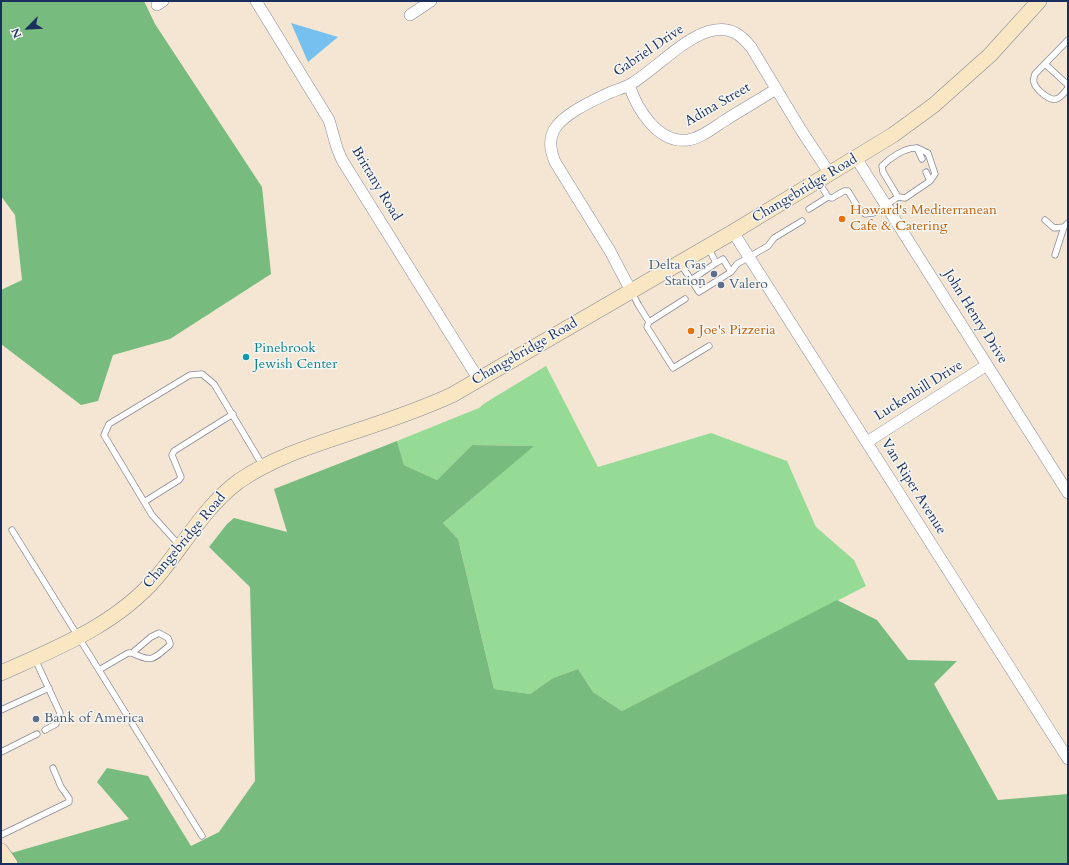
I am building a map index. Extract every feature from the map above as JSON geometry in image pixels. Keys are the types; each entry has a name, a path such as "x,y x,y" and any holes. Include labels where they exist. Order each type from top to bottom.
{"main road":[{"name":"Changebridge Road","path":"1,673 78,638 111,618 141,594 223,494 238,482 263,466 316,444 423,408 452,395 733,232 893,135 934,106 990,55 1039,1"},
{"path":"1,850 10,864"}],"street":[{"name":"Brittany Road","path":"256,1 329,120 342,160 479,380"},
{"path":"410,15 432,1"},
{"name":"Gabriel Drive","path":"631,291 610,251 555,162 550,150 553,131 568,116 586,105 629,85 701,34 716,29 726,29 743,38 776,89 824,177"},
{"name":"Adina Street","path":"629,85 637,103 652,124 662,133 671,138 680,140 693,139 776,89"},
{"name":"John Henry Drive","path":"856,158 1068,493"},
{"name":"Van Riper Avenue","path":"733,232 1068,759"},
{"name":"Luckenbill Drive","path":"867,442 987,365"}],"lane":[{"path":"1068,40 1035,74 1033,78 1036,87 1048,98 1052,99 1059,97 1068,88"},
{"path":"1045,64 1068,85"},
{"path":"917,148 922,159"},
{"path":"809,209 828,197 832,198 844,191 848,191 859,209 865,214 873,213 898,197 905,198 930,181 935,174 928,153 917,148 903,151 882,166 883,172 898,197"},
{"path":"926,172 930,181"},
{"path":"824,177 828,197"},
{"path":"1045,220 1054,228 1066,225"},
{"path":"680,263 699,292 731,272 737,264 768,246 774,238 802,221"},
{"path":"1055,255 1066,225"},
{"path":"708,246 716,263"},
{"path":"691,280 723,259 731,272"},
{"path":"631,291 650,322"},
{"path":"685,299 650,322 647,327 673,368 709,346"},
{"path":"180,546 152,515 104,435 109,424 190,375 202,374 214,384 263,466"},
{"path":"144,502 179,480 181,477 172,455 174,451 232,414"},
{"path":"12,530 202,836"},
{"path":"99,670 128,653 132,653 151,637 159,633 168,638 170,643 170,645 152,659 146,659 132,653"},
{"path":"34,658 60,713 56,724 45,730"},
{"path":"1,710 49,688"},
{"path":"1,752 37,734"},
{"path":"1,835 69,802 69,798 61,787 53,768"}],"green space":[{"path":"1,1 144,1 155,24 262,187 271,274 170,339 113,355 98,401 81,405 1,344 1,290 22,280 15,215 1,196"},
{"path":"546,366 598,467 711,433 787,461 816,527 854,560 866,586 622,711 593,692 578,669 553,678 530,694 494,689 458,539 443,523 533,446 472,445 437,480 404,465 397,441 479,408"},
{"path":"397,441 404,465 437,480 472,445 534,446 443,523 458,539 494,689 530,694 553,678 578,669 593,692 622,711 837,600 877,620 908,660 957,661 934,684 998,800 1068,794 1068,864 1,864 1,856 129,819 97,782 107,768 148,776 191,846 219,832 255,781 250,587 209,547 227,524 234,518 287,532 274,489"}],"water":[{"path":"291,23 338,37 308,62"}],"place":[{"name":"Howard's Mediterranean Cafe & Catering","path":"842,219"},
{"name":"Delta Gas Station","path":"714,274"},
{"name":"Valero","path":"721,285"},
{"name":"Joe's Pizzeria","path":"691,331"},
{"name":"Pinebrook Jewish Center","path":"246,357"},
{"name":"Bank of America","path":"36,719"}]}
